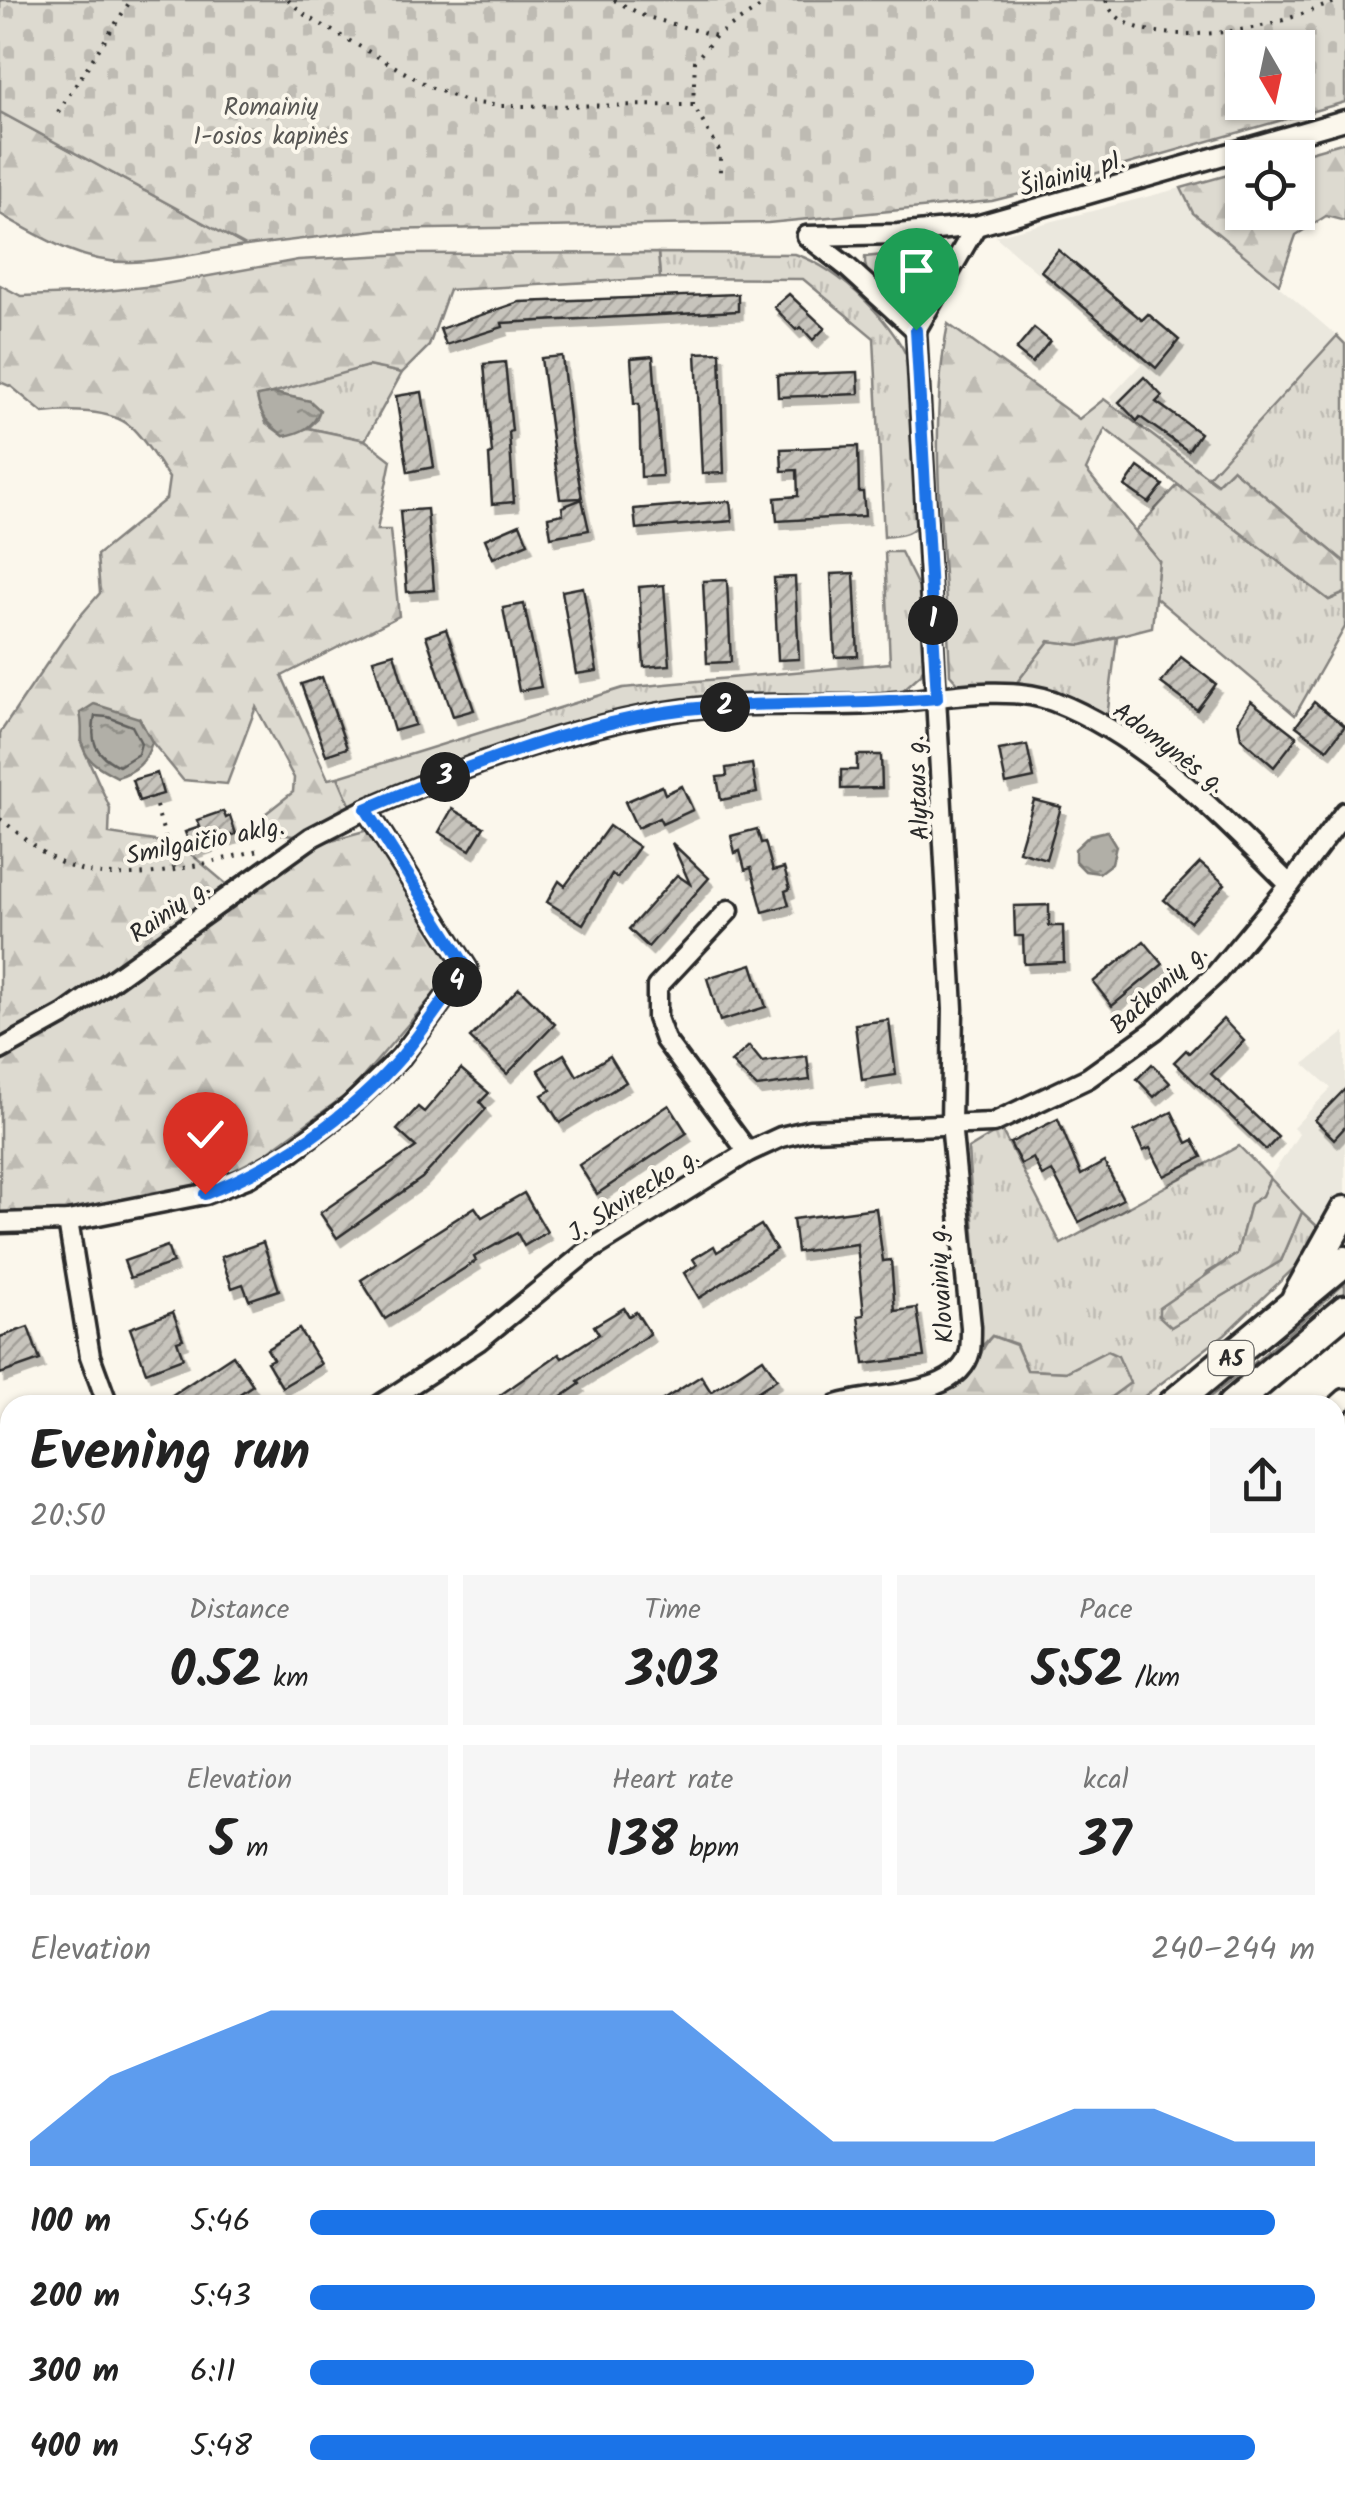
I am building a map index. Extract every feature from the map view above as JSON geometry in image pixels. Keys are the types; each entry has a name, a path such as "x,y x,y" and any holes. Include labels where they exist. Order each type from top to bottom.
{"highway":[{"path":"1290,1310 1345,1211"},
{"name":"A5","path":"1184,1395 1345,1262"},
{"name":"A5","path":"1244,1395 1345,1310"}],"street":[{"name":"Šilainių pl.","path":"916,330 848,267 807,236 898,234 976,226 1345,120"},
{"path":"916,330 976,226"},
{"name":"Alytaus g.","path":"916,330 953,1009 951,1122"},
{"name":"Adomynės g.","path":"366,809 429,782 562,738 647,716 707,707 872,704 1006,693 1034,695 1118,735 1216,812 1290,885"},
{"path":"0,1223 68,1221 205,1194 249,1176 292,1151 348,1108 401,1056 467,968 366,809"},
{"name":"Rainių g.","path":"0,1050 65,1014 312,838 366,809"},
{"name":"Bačkonių g.","path":"951,1122 993,1123 1088,1078 1155,1030 1216,976 1345,812"},
{"path":"728,910 657,987 657,1018 665,1040 748,1152"},
{"name":"J. Skvirecko g.","path":"395,1395 478,1340 584,1254 748,1152 780,1137 810,1130 951,1122"},
{"name":"Klovainių g.","path":"892,1395 946,1381 969,1356 972,1328 951,1122"},
{"path":"68,1221 90,1356 104,1395"}],"path":[{"path":"58,112 131,0"},
{"path":"288,0 305,15 430,87 468,102 501,106 693,105"},
{"path":"614,0 644,16 716,36"},
{"path":"720,176 720,152 693,105 695,61 716,36 771,0"},
{"path":"1106,0 1110,12 1130,26 1158,33 1228,32 1272,24 1342,0"},
{"path":"156,806 174,869"},
{"name":"Smilgaičio aklg.","path":"0,819 56,860 90,872 123,875 174,869 312,838"}],"shaded area":[{"path":"1181,188 1193,213 1337,336 1208,477 1116,408 1111,396 1142,363 995,236"},
{"path":"1345,1032 1345,1232 1321,1230 1270,1178 1299,1134 1293,1128 1331,1088 1304,1064"}],"green space":[{"name":"Romainių 1-osios kapinės","path":"0,0 1345,0 1345,102 1315,111 1315,30 1225,30 1225,120 1282,120 992,201 768,223 375,230 246,246 0,112"},
{"path":"0,112 246,246 159,260 113,261 78,253 30,231 0,214"},
{"path":"1345,142 1345,221 1326,216 1315,223 1315,150"},
{"path":"1225,176 1225,230 1304,230 1296,235 1279,284 1193,213 1181,188"},
{"path":"942,249 936,291 900,300 875,283 865,265 865,257"},
{"path":"658,253 795,254 831,272 866,301 895,337 913,372 920,520 913,529 884,537 874,338 803,279 660,278"},
{"path":"658,253 660,278 449,290 429,346 402,373 368,366 257,397 266,423 284,436 308,428 365,440 391,460 377,530 390,530 399,616 282,676 328,779 338,777 351,807 293,836 271,833 265,814 293,792 294,778 256,707 227,784 183,780 152,742 139,718 84,727 81,743 110,808 109,834 180,845 237,893 295,850 368,830 453,959 454,971 350,1092 265,1154 207,1184 69,1210 0,1215 0,733 75,622 100,593 97,555 166,499 169,478 141,437 122,420 88,412 43,413 0,382 0,285 21,296 77,294 154,286 298,260 407,254"},
{"path":"948,324 1079,419 1104,399 1217,484 1232,469 1345,562 1345,593 1329,600 1105,429 1086,470 1159,561 1152,627 1082,645 1049,641 1014,686 959,684 950,674 939,498 938,410"},
{"path":"1337,336 1345,344 1345,562 1232,469 1217,484 1208,477"},
{"path":"368,366 402,373 365,440 308,428 317,420 310,401 273,393 323,376"},
{"path":"1178,485 1329,600 1345,593 1345,627 1295,715 1155,597 1159,561 1135,531"},
{"path":"885,552 901,552 924,598 926,660 921,674 901,692 694,698 635,710 424,772 351,807 338,777 623,688 890,663"},
{"path":"1117,637 1107,718 1056,694 1014,686 1049,641 1082,645"},
{"path":"1001,1129 1061,1244 1239,1146 1270,1178 1262,1196 1250,1204 1237,1254 1207,1273 1171,1327 1281,1261 1302,1212 1321,1230 1316,1247 1225,1334 1146,1395 1114,1395 1130,1383 1107,1351 1066,1372 1027,1370 1016,1344 992,1336 982,1346 968,1149"},
{"path":"1270,1178 1302,1212 1281,1261 1171,1327 1159,1316 1159,1308 1237,1254 1250,1204 1262,1196"},
{"path":"1345,1283 1345,1293 1225,1395 1212,1395"},
{"path":"992,1336 1016,1345 1027,1370 1066,1372 1107,1351 1118,1356 1130,1383 1114,1395 939,1395 964,1381"}],"water":[{"path":"273,393 310,401 320,410 306,428 284,436 266,419 258,403 257,396"},
{"path":"94,704 139,718 152,742 144,760 130,772 117,777 94,763 86,753 80,713"},
{"path":"1107,831 1116,846 1112,863 1099,873 1085,871 1075,861 1075,849 1090,835"}],"building":[{"path":"1058,250 1142,320 1148,314 1179,340 1156,368 1041,271"},
{"path":"738,294 738,311 502,323 503,327 446,345 440,329 519,302"},
{"path":"789,294 825,328 813,340 801,327 796,330 774,307"},
{"path":"1034,328 1050,341 1032,363 1016,350"},
{"path":"720,352 724,473 702,474 696,353"},
{"path":"562,356 582,498 560,499 541,358"},
{"path":"653,356 662,476 641,477 639,404 634,404 631,358"},
{"path":"505,362 514,502 492,504 484,364"},
{"path":"858,372 859,394 778,397 777,375"},
{"path":"1144,377 1162,396 1156,402 1200,433 1188,451 1140,417 1137,421 1119,402"},
{"path":"422,392 434,467 408,472 396,396"},
{"path":"858,446 859,492 863,492 865,516 777,521 775,498 798,496 797,470 782,471 781,449"},
{"path":"1138,467 1163,485 1149,503 1125,486"},
{"path":"582,499 589,530 551,537 548,517 563,514 562,507"},
{"path":"730,501 732,521 636,529 634,509"},
{"path":"427,509 434,590 407,592 400,511"},
{"path":"520,524 528,543 493,558 485,539"},
{"path":"854,573 858,656 835,657 831,574"},
{"path":"795,577 799,659 778,660 774,578"},
{"path":"727,580 731,662 707,663 703,581"},
{"path":"664,585 670,665 644,667 639,587"},
{"path":"583,587 597,671 576,674 562,591"},
{"path":"524,604 541,687 519,691 503,608"},
{"path":"446,629 474,710 453,716 426,636"},
{"path":"394,653 415,725 394,731 373,659"},
{"path":"1181,657 1216,684 1197,710 1161,683"},
{"path":"322,677 347,748 326,755 301,684"},
{"path":"1251,701 1297,737 1274,767 1241,738 1238,721"},
{"path":"1314,702 1345,726 1327,749 1296,726"},
{"path":"1027,745 1034,778 1006,784 999,750"},
{"path":"857,755 881,755 882,788 841,789 841,770 857,770"},
{"path":"752,764 757,793 721,800 717,777 727,776 726,768"},
{"path":"157,773 163,794 139,801 132,780"},
{"path":"662,786 665,794 682,786 693,810 662,824 659,818 637,828 625,802"},
{"path":"1034,800 1061,807 1046,859 1019,851"},
{"path":"452,809 484,827 470,850 439,832"},
{"path":"223,811 226,818 230,816 236,834 192,850 185,832 200,827 197,820"},
{"path":"609,826 639,847 617,878 612,874 583,924 547,902 559,881 565,886"},
{"path":"757,829 773,871 784,868 790,889 785,891 789,905 763,912 751,868 745,870 731,836"},
{"path":"672,843 709,878 648,947 629,929 677,875 690,884"},
{"path":"1200,863 1225,884 1190,922 1164,900"},
{"path":"1049,905 1049,926 1063,926 1064,962 1024,964 1023,936 1015,936 1014,906"},
{"path":"1144,941 1163,964 1112,1006 1093,982"},
{"path":"752,964 766,1007 720,1021 707,978"},
{"path":"519,988 555,1024 507,1074 470,1038"},
{"path":"1223,1019 1244,1041 1211,1074 1278,1137 1266,1150 1174,1062 1186,1050 1189,1053"},
{"path":"889,1020 896,1075 862,1080 855,1024"},
{"path":"749,1046 762,1062 807,1056 810,1080 757,1087 731,1062"},
{"path":"564,1054 577,1076 610,1056 626,1082 560,1123 542,1095 551,1090 538,1070"},
{"path":"1152,1064 1170,1083 1154,1097 1137,1079"},
{"path":"461,1069 489,1093 480,1102 486,1109 422,1178 337,1238 320,1213 416,1147 397,1130 418,1107 424,1112"},
{"path":"1345,1089 1345,1127 1334,1139 1315,1120"},
{"path":"669,1105 687,1133 597,1194 579,1165"},
{"path":"1172,1112 1187,1143 1193,1140 1202,1157 1164,1176 1150,1148 1143,1151 1134,1131"},
{"path":"1058,1119 1081,1175 1104,1162 1123,1199 1079,1222 1052,1171 1042,1176 1033,1158 1021,1164 1010,1143"},
{"path":"524,1193 547,1232 524,1246 517,1233 474,1257 476,1261 385,1319 361,1280 475,1207 482,1217"},
{"path":"876,1208 883,1261 891,1260 895,1311 917,1308 924,1357 864,1364 858,1316 864,1315 857,1244 797,1252 793,1219"},
{"path":"761,1225 776,1249 699,1298 684,1273 697,1265 693,1259 714,1246 717,1252"},
{"path":"263,1242 279,1290 249,1300 243,1284 232,1288 221,1257"},
{"path":"167,1246 173,1263 130,1278 124,1261"},
{"path":"624,1308 629,1316 636,1312 650,1334 578,1381 580,1384 564,1395 500,1395 559,1354 562,1358 599,1334 594,1326"},
{"path":"173,1312 183,1339 177,1341 183,1358 146,1372 130,1328"},
{"path":"28,1327 40,1360 0,1374 0,1337"},
{"path":"299,1329 321,1364 282,1387 267,1362 273,1359 267,1349"},
{"path":"233,1355 253,1385 238,1395 172,1395"},
{"path":"763,1358 777,1379 752,1395 671,1395 701,1376 711,1392"}],"route":[{"path":"205,1194 249,1176 292,1151 348,1108 401,1056 467,968 366,809 429,782 562,738 647,716 707,707 872,704 937,698 916,330"}]}
